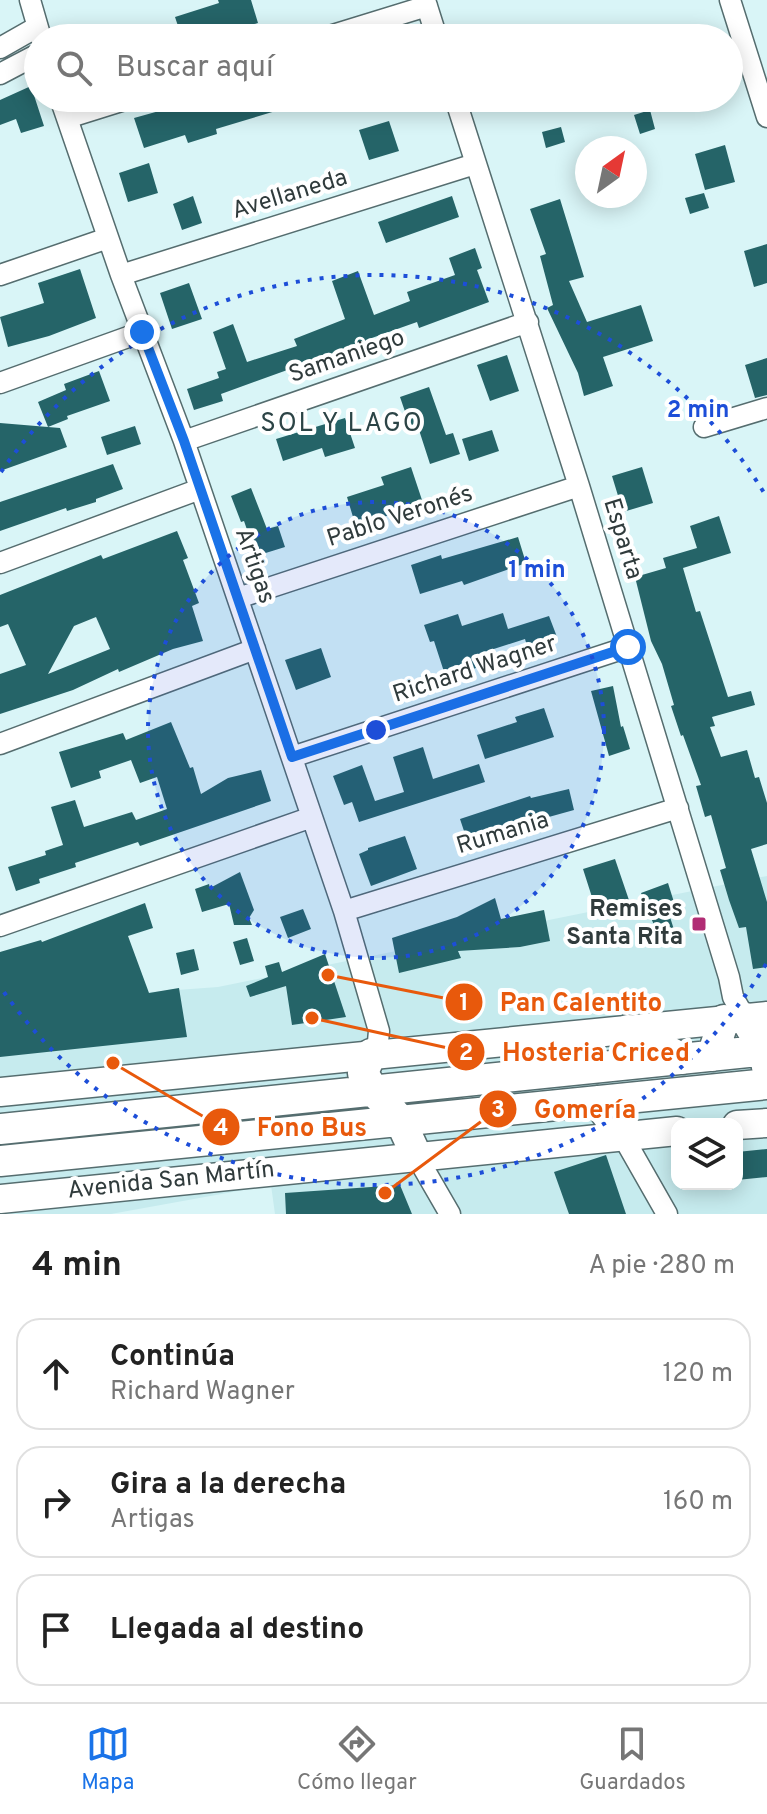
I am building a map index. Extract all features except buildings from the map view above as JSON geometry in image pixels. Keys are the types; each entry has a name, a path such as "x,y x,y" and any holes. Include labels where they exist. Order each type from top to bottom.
{"main road":[{"path":"0,1129 366,1077 742,1013"},
{"path":"0,1092 766,1057 742,1013"},
{"path":"697,1058 742,1013"},
{"path":"628,1030 697,1058"},
{"path":"366,1077 400,1120 417,1157"},
{"path":"231,1138 244,1127 336,1116 348,1109 366,1077"},
{"path":"0,1161 767,1084"},
{"path":"597,1101 622,1135"},
{"path":"743,1125 767,1123"},
{"name":"Avenida San Martín","path":"0,1199 671,1131"}],"street":[{"path":"30,0 37,24"},
{"path":"730,0 738,24"},
{"path":"364,24 426,3 433,24"},
{"path":"0,48 24,38"},
{"path":"743,41 767,117"},
{"path":"0,74 24,61"},
{"name":"Artigas","path":"65,112 121,275 184,441 344,911 379,1031 366,1077"},
{"name":"Esparta","path":"459,112 528,322 742,1013"},
{"name":"Avellaneda","path":"121,275 475,164"},
{"path":"0,275 108,238"},
{"name":"Samaniego","path":"184,441 528,322"},
{"path":"0,383 142,332"},
{"path":"704,427 767,408"},
{"name":"Pablo Veronés","path":"238,598 579,486"},
{"path":"0,563 200,489"},
{"name":"Richard Wagner","path":"292,757 628,647"},
{"path":"0,744 255,649"},
{"name":"Rumania","path":"344,911 678,808"},
{"path":"0,926 312,817"},
{"path":"622,1135 667,1214"},
{"path":"417,1157 450,1214"}],"shaded area":[{"path":"767,876 767,1214 275,1214 271,1185 111,1214 0,1214 0,1003 218,987"}],"place":[{"name":"Remises Santa Rita","path":"699,924"},
{"name":"Pan Calentito","path":"328,975"},
{"name":"Hosteria Criced","path":"312,1018"},
{"name":"Fono Bus","path":"113,1063"},
{"name":"Gomería","path":"385,1193"}],"district":[{"name":"SOL Y LAGO","path":"342,424"}],"route":[{"path":"142,332 184,441 292,757 628,647"}]}
